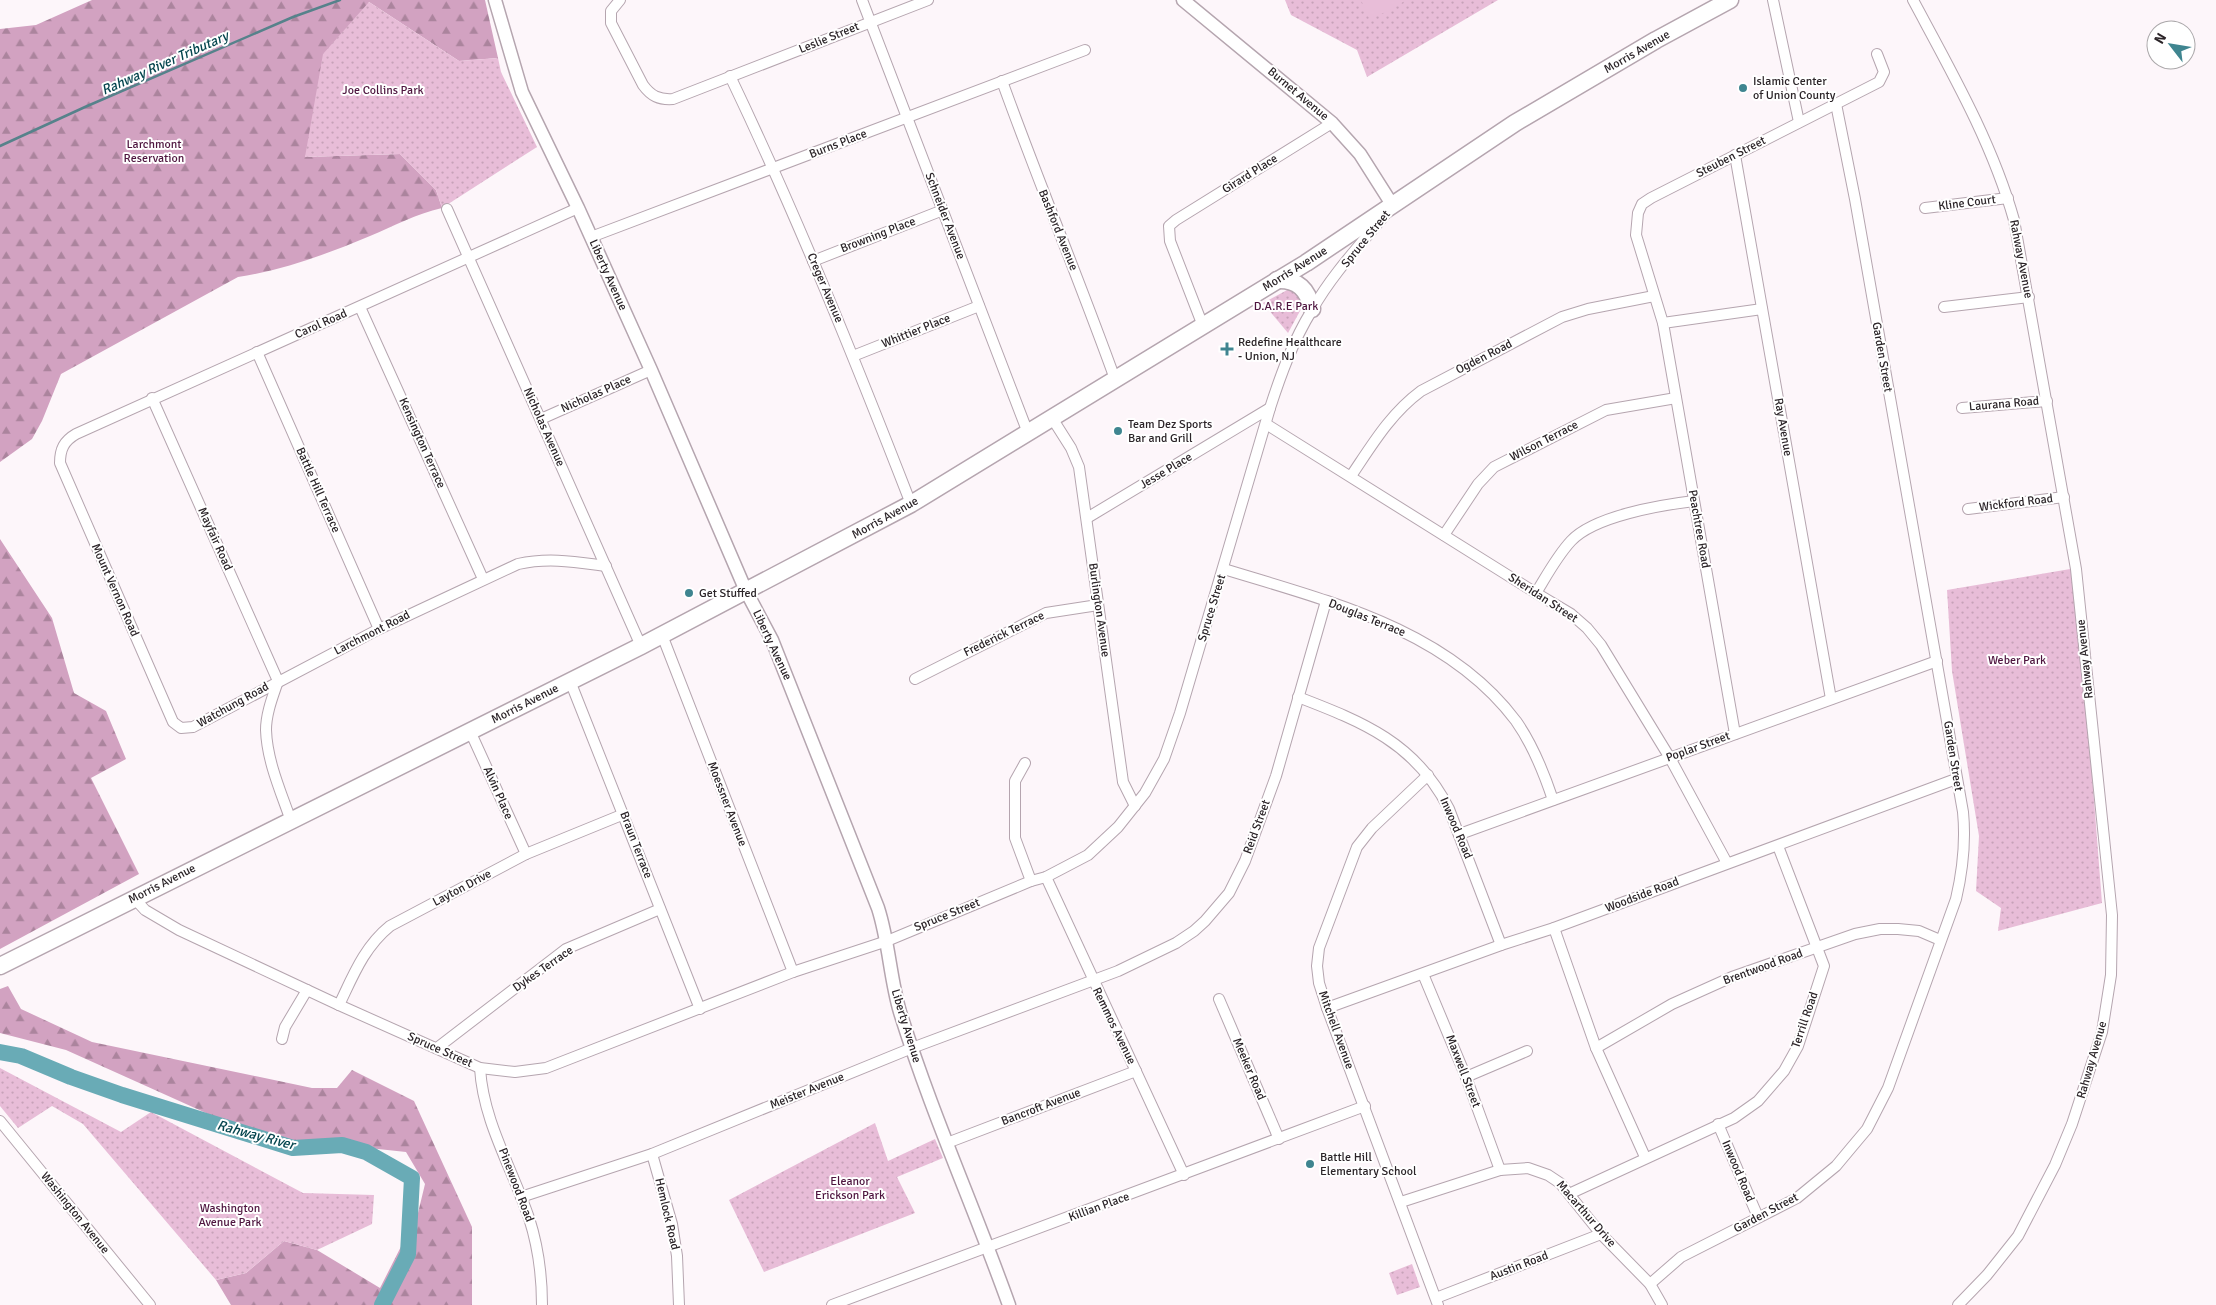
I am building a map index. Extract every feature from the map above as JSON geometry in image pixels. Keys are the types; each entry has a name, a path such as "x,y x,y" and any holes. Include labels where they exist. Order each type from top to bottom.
{"main road":[{"name":"Morris Avenue","path":"0,966 641,646 911,504 1277,280 1393,206 1521,119 1656,40 1730,0"},
{"path":"1277,280 1291,281 1300,285 1307,293 1312,310"}],"street":[{"name":"Liberty Avenue","path":"495,0 522,92 592,237 746,591 775,646 878,908 886,941 895,995 912,1048 1009,1305"},
{"name":"Leslie Street","path":"620,0 611,11 611,22 648,92 656,97 673,98 928,0"},
{"name":"Schneider Avenue","path":"862,0 1028,433"},
{"name":"Burnet Avenue","path":"1183,0 1332,123 1360,154 1393,206"},
{"path":"1773,0 1799,122"},
{"name":"Rahway Avenue","path":"1913,0 1983,135 1998,169 2008,198 2019,242 2076,569 2112,915 2110,975 2102,1032 2072,1124 2055,1165 2018,1236 1987,1275 1958,1305"},
{"name":"Burns Place","path":"592,237 1084,50"},
{"name":"Steuben Street","path":"1654,296 1636,235 1636,222 1642,204 1872,86 1882,78 1884,72 1877,54"},
{"name":"Creger Avenue","path":"730,76 774,169 813,261 853,356 911,504"},
{"name":"Bashford Avenue","path":"1002,81 1115,379"},
{"name":"Garden Street","path":"1650,1284 1680,1257 1796,1198 1817,1183 1836,1166 1867,1128 1892,1080 1956,899 1965,849 1963,812 1937,661 1855,199 1836,104"},
{"name":"Girard Place","path":"1203,326 1170,241 1169,226 1332,123"},
{"name":"Ray Avenue","path":"1735,155 1831,699"},
{"name":"Kline Court","path":"1925,208 2008,198"},
{"name":"Spruce Street","path":"134,898 144,910 179,930 339,1005 480,1068 515,1072 546,1068 794,972 886,941 1031,881 1046,877 1088,855 1118,827 1135,806 1164,759 1224,570 1270,408 1287,359 1312,310 1329,284 1393,206"},
{"name":"Carol Road","path":"65,442 76,434 152,398 360,307 578,208"},
{"name":"Nicholas Avenue","path":"447,209 641,646"},
{"name":"Browning Place","path":"813,261 943,210"},
{"name":"Peachtree Road","path":"1654,296 1663,323 1735,734"},
{"name":"Ogden Road","path":"1351,476 1393,415 1405,402 1421,391 1562,317 1588,309 1654,296"},
{"path":"1944,308 2029,297"},
{"name":"Whittier Place","path":"853,356 979,306"},
{"name":"Kensington Terrace","path":"360,307 483,579"},
{"path":"1663,323 1762,309"},
{"name":"Battle Hill Terrace","path":"257,352 379,629"},
{"name":"Nicholas Place","path":"541,419 651,370"},
{"name":"Mayfair Road","path":"152,398 278,681"},
{"name":"Wilson Terrace","path":"1444,535 1478,484 1494,467 1606,410 1676,398"},
{"name":"Laurana Road","path":"1962,408 2047,401"},
{"name":"Jesse Place","path":"1087,518 1270,408"},
{"name":"Burlington Avenue","path":"1052,418 1071,448 1080,467 1123,782 1135,806"},
{"name":"Sheridan Street","path":"1266,424 1571,614 1587,628 1596,639 1670,758 1727,863"},
{"name":"Mount Vernon Road","path":"65,442 60,455 63,472 173,722 181,728 187,729"},
{"name":"Wickford Road","path":"1968,509 2064,497"},
{"path":"1536,593 1572,539 1598,524 1638,510 1694,501"},
{"name":"Larchmont Road","path":"278,681 379,629 518,564 540,560 560,560 606,566"},
{"name":"Douglas Terrace","path":"1224,570 1326,601 1383,622 1422,642 1458,666 1492,693 1516,722 1530,745 1553,800"},
{"name":"Reid Street","path":"1092,980 1118,971 1176,943 1205,921 1229,893 1245,861 1276,776 1326,601"},
{"name":"Frederick Terrace","path":"915,679 1046,613 1098,605"},
{"name":"Moessner Avenue","path":"662,635 794,972"},
{"name":"Poplar Street","path":"1460,834 1937,661"},
{"path":"278,681 269,709 266,729 268,749 291,820"},
{"name":"Watchung Road","path":"187,729 278,681"},
{"name":"Braun Terrace","path":"570,681 700,1009"},
{"name":"Inwood Road","path":"1298,697 1350,717 1374,729 1410,755 1428,775 1439,790 1460,834 1500,945"},
{"name":"Alvin Place","path":"470,731 526,854"},
{"path":"1024,763 1015,781 1015,838 1031,881"},
{"name":"Mitchell Avenue","path":"1428,775 1372,828 1357,847 1319,948 1317,966 1319,983 1437,1302"},
{"name":"Woodside Road","path":"1328,1008 1500,945 1554,928 1956,779"},
{"name":"Layton Drive","path":"339,1005 364,954 375,938 390,926 526,854 624,814"},
{"name":"Terrill Road","path":"1569,1194 1645,1157 1734,1118 1758,1101 1776,1083 1792,1058 1798,1046 1824,966 1778,846"},
{"name":"Remmos Avenue","path":"1046,877 1092,980 1184,1175"},
{"name":"Dykes Terrace","path":"437,1048 566,949 660,909"},
{"path":"1554,928 1596,1048 1645,1157"},
{"name":"Brentwood Road","path":"1596,1048 1681,1000 1732,978 1855,934 1891,928 1919,931 1940,940"},
{"name":"Maxwell Street","path":"1424,974 1466,1078 1500,1170"},
{"name":"Meister Avenue","path":"521,1197 652,1154 912,1048 1092,980"},
{"path":"282,1039 285,1027 307,990"},
{"name":"Meeker Road","path":"1218,999 1279,1139"},
{"path":"1466,1078 1527,1051"},
{"name":"Pinewood Road","path":"480,1068 485,1106 521,1197 534,1236 540,1262 542,1305"},
{"name":"Bancroft Avenue","path":"947,1143 1136,1071"},
{"name":"Killian Place","path":"832,1305 1365,1106"},
{"name":"Washington Avenue","path":"0,1121 150,1305"},
{"name":"Inwood Road","path":"1718,1124 1758,1217"},
{"name":"Hemlock Road","path":"652,1154 672,1224 677,1256 679,1305"},
{"name":"Macarthur Drive","path":"1401,1202 1500,1170 1514,1168 1535,1170 1555,1178 1602,1234 1650,1284 1662,1305"},
{"name":"Austin Road","path":"1437,1302 1602,1234"}],"green space":[{"name":"Larchmont Reservation","path":"92,0 485,0 498,58 459,61 369,2 305,157 400,154 436,190 442,208 414,217 354,243 305,261 238,277 61,374 42,421 32,439 0,462 0,29 36,25"},
{"path":"1285,0 1498,0 1367,77 1357,50 1291,15"},
{"path":"1361,0 1406,0 1389,11 1369,18"},
{"name":"Joe Collins Park","path":"369,2 459,61 498,58 501,72 537,147 442,208 436,190 400,154 305,157 323,54"},
{"name":"D.A.R.E Park","path":"1291,288 1306,300 1288,333 1263,303"},
{"path":"0,539 52,618 74,693 106,711 126,759 91,778 139,874 0,949"},
{"name":"Weber Park","path":"2076,568 2102,903 1998,931 2001,908 1976,891 1979,836 1952,671 1947,590"},
{"path":"8,986 21,1009 92,1042 312,1088 337,1088 352,1070 414,1101 472,1227 472,1305 231,1305 216,1280 246,1273 284,1241 317,1250 380,1288 418,1213 425,1184 406,1152 257,1136 66,1050 0,1033 0,989"},
{"name":"Washington Avenue Park","path":"0,1068 121,1132 151,1112 303,1193 374,1195 372,1224 317,1250 284,1241 246,1273 216,1280 83,1124 52,1106 18,1128 0,1106"},
{"name":"Eleanor Erickson Park","path":"875,1123 888,1161 935,1139 943,1158 897,1177 915,1213 764,1272 729,1200"},
{"path":"1412,1264 1420,1287 1397,1295 1389,1273"}],"waterway":[{"name":"Rahway River Tributary","path":"0,146 293,17 340,0"},
{"name":"Rahway River","path":"0,1052 21,1056 71,1077 122,1095 293,1148 342,1145 366,1152 412,1178 408,1254 382,1305"}],"place":[{"name":"Islamic Center of Union County","path":"1743,88"},
{"name":"Redefine Healthcare - Union, NJ","path":"1227,349"},
{"name":"Team Dez Sports Bar and Grill","path":"1118,431"},
{"name":"Get Stuffed","path":"689,593"},
{"name":"Battle Hill Elementary School","path":"1310,1164"}]}
